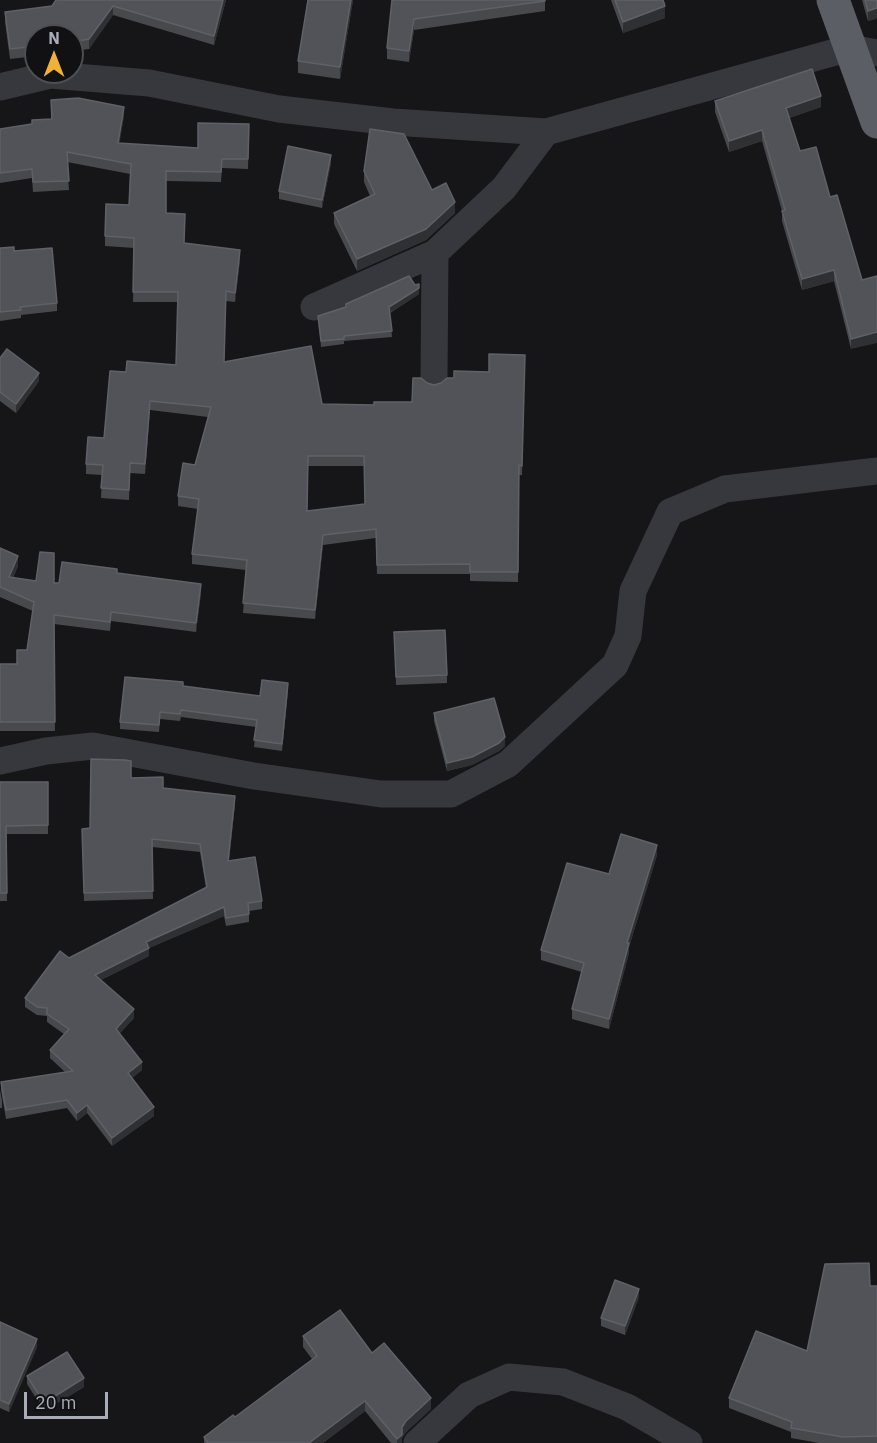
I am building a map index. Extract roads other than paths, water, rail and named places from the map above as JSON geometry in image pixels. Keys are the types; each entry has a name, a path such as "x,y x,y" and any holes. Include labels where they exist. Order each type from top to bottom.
{"highway":[{"path":"833,0 863,50 877,122"}],"street":[{"path":"0,87 50,75 149,83 279,109 393,122 546,132 863,50"},
{"path":"314,308 435,253 504,188 546,132"},
{"path":"435,253 435,379"},
{"path":"0,761 46,751 93,746 254,776 381,794 451,794 508,764 615,665 628,636 633,591 670,512 725,489 877,471"},
{"path":"417,1443 469,1395 509,1377 563,1382 627,1407 689,1443"}]}
